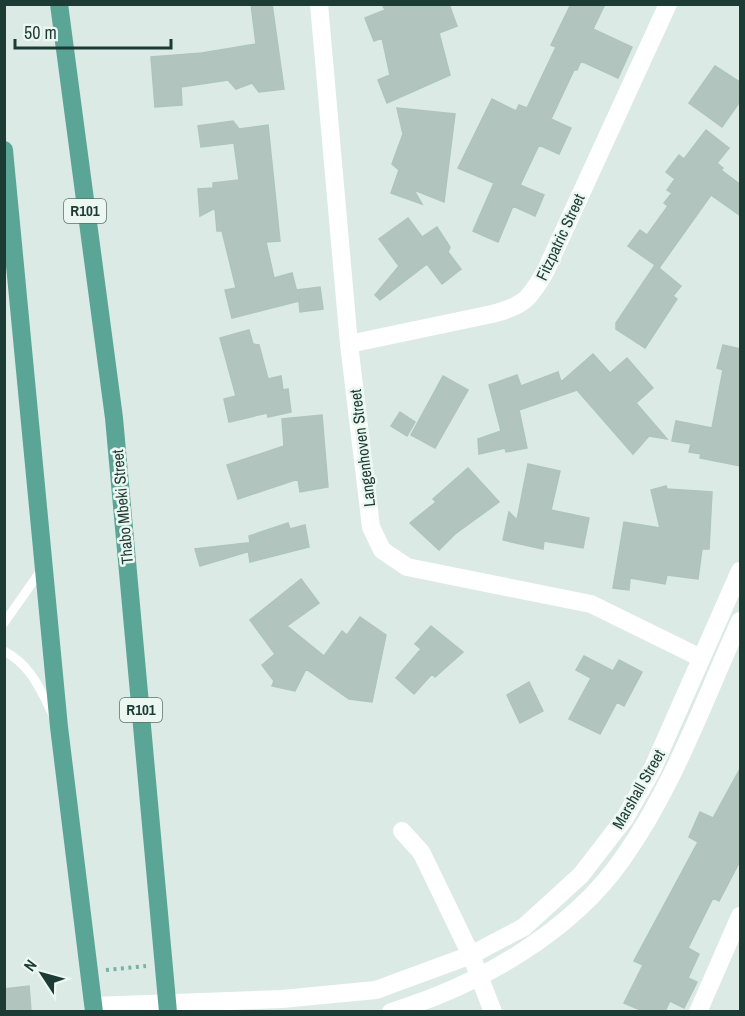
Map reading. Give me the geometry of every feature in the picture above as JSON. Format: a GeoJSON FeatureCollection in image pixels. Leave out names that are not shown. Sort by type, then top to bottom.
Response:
{"type":"FeatureCollection","features":[{"type":"Feature","properties":{"kind":"main road","name":"Thabo Mbeki Street"},"geometry":{"type":"LineString","coordinates":[[58,4],[114,418],[168,1007]]}},
{"type":"Feature","properties":{"kind":"main road"},"geometry":{"type":"LineString","coordinates":[[4,150],[59,728],[93,1009]]}},
{"type":"Feature","properties":{"kind":"street","name":"Langenhoven Street"},"geometry":{"type":"LineString","coordinates":[[319,4],[349,344],[371,527],[382,550],[407,567],[434,574],[591,604],[701,658]]}},
{"type":"Feature","properties":{"kind":"street","name":"Fitzpatric Street"},"geometry":{"type":"LineString","coordinates":[[349,344],[492,314],[526,302],[545,272],[668,4]]}},
{"type":"Feature","properties":{"kind":"street","name":"Marshall Street"},"geometry":{"type":"LineString","coordinates":[[93,1009],[168,1007],[303,998],[376,990],[471,955],[524,927],[581,875],[625,818],[652,770],[741,572]]}},
{"type":"Feature","properties":{"kind":"street","name":"Marshall Street"},"geometry":{"type":"LineString","coordinates":[[391,1011],[425,1002],[479,979],[548,934],[596,890],[623,859],[674,767],[741,621]]}},
{"type":"Feature","properties":{"kind":"street"},"geometry":{"type":"LineString","coordinates":[[402,831],[421,852],[471,955],[493,1011]]}},
{"type":"Feature","properties":{"kind":"street"},"geometry":{"type":"LineString","coordinates":[[698,1011],[736,938],[741,916]]}},
{"type":"Feature","properties":{"kind":"lane"},"geometry":{"type":"LineString","coordinates":[[4,623],[44,566]]}},
{"type":"Feature","properties":{"kind":"lane"},"geometry":{"type":"LineString","coordinates":[[4,651],[25,665],[33,674],[59,728]]}},
{"type":"Feature","properties":{"kind":"path"},"geometry":{"type":"LineString","coordinates":[[88,972],[165,964]]}},
{"type":"Feature","properties":{"kind":"building"},"geometry":{"type":"Polygon","coordinates":[[[251,4],[272,4],[284,89],[259,92],[252,83],[236,89],[228,80],[181,87],[182,105],[155,107],[151,57],[202,53],[256,44],[251,4]]]}},
{"type":"Feature","properties":{"kind":"building"},"geometry":{"type":"Polygon","coordinates":[[[382,4],[449,4],[457,26],[439,33],[450,75],[387,103],[378,80],[390,75],[382,38],[374,41],[365,18],[385,10],[382,4]]]}},
{"type":"Feature","properties":{"kind":"building"},"geometry":{"type":"Polygon","coordinates":[[[571,4],[605,4],[593,29],[632,47],[618,78],[581,61],[577,70],[574,70],[551,119],[571,128],[559,154],[539,145],[520,185],[544,195],[535,216],[513,206],[498,242],[473,231],[494,183],[458,168],[492,99],[516,111],[519,105],[527,108],[556,47],[551,45],[571,4]]]}},
{"type":"Feature","properties":{"kind":"building"},"geometry":{"type":"Polygon","coordinates":[[[715,66],[741,83],[741,100],[722,127],[689,103],[715,66]]]}},
{"type":"Feature","properties":{"kind":"building"},"geometry":{"type":"Polygon","coordinates":[[[397,108],[455,114],[444,202],[414,190],[422,204],[391,193],[399,170],[392,164],[403,134],[397,108]]]}},
{"type":"Feature","properties":{"kind":"building"},"geometry":{"type":"Polygon","coordinates":[[[233,121],[239,129],[268,125],[280,241],[266,242],[274,278],[292,273],[299,300],[297,290],[320,287],[323,309],[300,312],[299,301],[232,318],[225,290],[236,288],[222,231],[217,231],[215,208],[200,216],[198,189],[213,188],[213,183],[239,180],[234,143],[201,147],[198,126],[233,121]]]}},
{"type":"Feature","properties":{"kind":"building"},"geometry":{"type":"Polygon","coordinates":[[[706,130],[729,148],[717,163],[723,168],[721,170],[741,185],[741,216],[711,195],[659,268],[681,286],[673,296],[677,299],[645,348],[616,329],[616,323],[655,265],[628,246],[640,230],[647,235],[668,206],[664,203],[672,193],[667,190],[675,179],[666,172],[679,155],[684,159],[706,130]]]}},
{"type":"Feature","properties":{"kind":"building"},"geometry":{"type":"Polygon","coordinates":[[[408,218],[422,237],[437,227],[450,247],[448,252],[461,269],[442,284],[427,264],[380,300],[375,295],[399,266],[379,239],[408,218]]]}},
{"type":"Feature","properties":{"kind":"building"},"geometry":{"type":"Polygon","coordinates":[[[249,330],[253,344],[259,345],[268,379],[281,376],[283,390],[288,389],[291,412],[268,417],[267,413],[229,422],[224,399],[236,396],[220,338],[249,330]]]}},
{"type":"Feature","properties":{"kind":"building"},"geometry":{"type":"Polygon","coordinates":[[[723,345],[741,349],[741,466],[700,458],[701,454],[689,452],[691,444],[672,441],[676,421],[712,428],[723,370],[717,368],[723,345]]]}},
{"type":"Feature","properties":{"kind":"building"},"geometry":{"type":"Polygon","coordinates":[[[593,354],[610,373],[627,358],[653,388],[636,403],[667,439],[649,436],[633,454],[577,390],[519,410],[527,448],[506,452],[505,448],[479,454],[478,439],[501,431],[489,385],[517,375],[521,386],[558,372],[561,382],[593,354]]]}},
{"type":"Feature","properties":{"kind":"building"},"geometry":{"type":"Polygon","coordinates":[[[443,376],[468,390],[435,448],[411,435],[443,376]]]}},
{"type":"Feature","properties":{"kind":"building"},"geometry":{"type":"Polygon","coordinates":[[[400,412],[415,422],[407,436],[391,426],[400,412]]]}},
{"type":"Feature","properties":{"kind":"building"},"geometry":{"type":"Polygon","coordinates":[[[322,415],[328,487],[300,492],[298,479],[238,499],[227,465],[284,446],[282,419],[322,415]]]}},
{"type":"Feature","properties":{"kind":"building"},"geometry":{"type":"Polygon","coordinates":[[[528,464],[560,471],[551,510],[589,518],[583,548],[544,541],[543,549],[503,540],[509,512],[517,520],[528,464]]]}},
{"type":"Feature","properties":{"kind":"building"},"geometry":{"type":"Polygon","coordinates":[[[468,468],[499,502],[455,534],[439,550],[410,523],[436,502],[433,499],[468,468]]]}},
{"type":"Feature","properties":{"kind":"building"},"geometry":{"type":"Polygon","coordinates":[[[666,486],[667,489],[712,492],[709,549],[702,549],[698,579],[667,575],[665,584],[630,578],[629,590],[613,588],[624,522],[660,528],[651,490],[666,486]]]}},
{"type":"Feature","properties":{"kind":"building"},"geometry":{"type":"Polygon","coordinates":[[[288,523],[290,529],[305,525],[309,547],[250,562],[247,543],[250,543],[249,536],[288,523]]]}},
{"type":"Feature","properties":{"kind":"building"},"geometry":{"type":"Polygon","coordinates":[[[246,543],[247,552],[200,566],[195,549],[246,543]]]}},
{"type":"Feature","properties":{"kind":"building"},"geometry":{"type":"Polygon","coordinates":[[[301,579],[319,603],[287,626],[324,656],[342,631],[347,635],[360,617],[386,635],[372,702],[349,699],[306,669],[295,691],[272,686],[274,681],[262,665],[275,654],[250,620],[301,579]]]}},
{"type":"Feature","properties":{"kind":"building"},"geometry":{"type":"Polygon","coordinates":[[[431,626],[463,652],[435,677],[432,674],[414,694],[396,678],[421,649],[415,644],[431,626]]]}},
{"type":"Feature","properties":{"kind":"building"},"geometry":{"type":"Polygon","coordinates":[[[584,656],[613,671],[619,660],[642,672],[624,706],[617,702],[600,734],[569,719],[591,678],[576,670],[584,656]]]}},
{"type":"Feature","properties":{"kind":"building"},"geometry":{"type":"Polygon","coordinates":[[[529,682],[543,711],[520,723],[507,695],[529,682]]]}},
{"type":"Feature","properties":{"kind":"building"},"geometry":{"type":"Polygon","coordinates":[[[741,767],[741,859],[719,901],[713,898],[688,948],[699,954],[688,978],[697,982],[684,1008],[670,1001],[665,1011],[643,1011],[624,1003],[643,965],[634,961],[698,842],[689,837],[700,812],[713,818],[741,767]]]}},
{"type":"Feature","properties":{"kind":"building"},"geometry":{"type":"Polygon","coordinates":[[[29,986],[31,1011],[4,1011],[4,989],[29,986]]]}}]}
